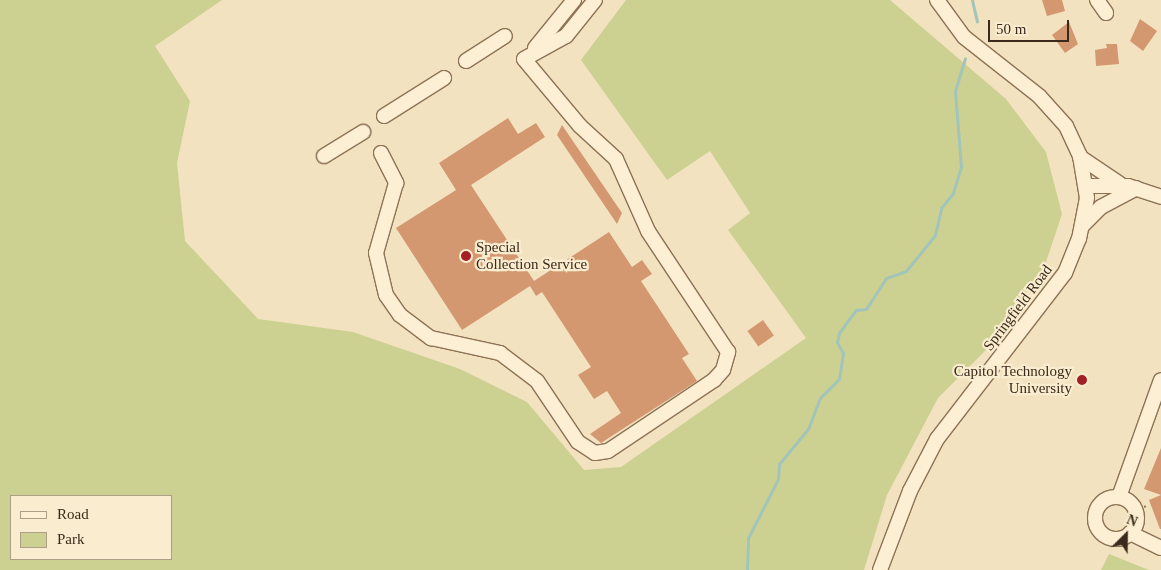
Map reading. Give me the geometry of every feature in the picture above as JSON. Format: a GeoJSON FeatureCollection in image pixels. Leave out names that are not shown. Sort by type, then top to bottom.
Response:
{"type":"FeatureCollection","features":[{"type":"Feature","properties":{"kind":"street"},"geometry":{"type":"LineString","coordinates":[[524,59],[574,0]]}},
{"type":"Feature","properties":{"kind":"street"},"geometry":{"type":"LineString","coordinates":[[524,59],[566,36],[596,0]]}},
{"type":"Feature","properties":{"kind":"street","name":"Springfield Road"},"geometry":{"type":"LineString","coordinates":[[880,570],[910,491],[937,439],[1059,283],[1082,226],[1086,186],[1080,156],[1068,130],[1050,106],[964,37],[937,0]]}},
{"type":"Feature","properties":{"kind":"street"},"geometry":{"type":"LineString","coordinates":[[1098,0],[1106,13]]}},
{"type":"Feature","properties":{"kind":"street"},"geometry":{"type":"LineString","coordinates":[[466,61],[505,36]]}},
{"type":"Feature","properties":{"kind":"street"},"geometry":{"type":"LineString","coordinates":[[382,153],[396,183],[376,253],[386,295],[400,315],[432,338],[500,353],[538,381],[578,442],[595,453],[608,452],[714,380],[723,370],[728,352],[648,231],[616,159],[580,126],[524,59]]}},
{"type":"Feature","properties":{"kind":"street"},"geometry":{"type":"LineString","coordinates":[[384,116],[444,78]]}},
{"type":"Feature","properties":{"kind":"street"},"geometry":{"type":"LineString","coordinates":[[324,156],[362,132]]}},
{"type":"Feature","properties":{"kind":"street"},"geometry":{"type":"LineString","coordinates":[[1080,156],[1129,187],[1161,197]]}},
{"type":"Feature","properties":{"kind":"street"},"geometry":{"type":"LineString","coordinates":[[1086,186],[1129,187]]}},
{"type":"Feature","properties":{"kind":"street"},"geometry":{"type":"LineString","coordinates":[[1082,226],[1105,204],[1129,187]]}},
{"type":"Feature","properties":{"kind":"street"},"geometry":{"type":"LineString","coordinates":[[1161,380],[1119,497],[1100,505],[1096,524],[1111,538],[1130,533],[1161,548]]}},
{"type":"Feature","properties":{"kind":"street"},"geometry":{"type":"LineString","coordinates":[[1119,497],[1130,503],[1136,514],[1130,533]]}},
{"type":"Feature","properties":{"kind":"green space"},"geometry":{"type":"Polygon","coordinates":[[[0,0],[222,0],[155,46],[190,101],[177,163],[185,241],[258,319],[353,332],[460,369],[527,402],[584,470],[621,467],[806,338],[728,230],[750,213],[710,151],[667,180],[581,60],[626,0],[890,0],[1006,99],[1046,152],[1062,214],[1044,268],[986,350],[938,398],[887,495],[864,570],[0,570],[0,0]]]}},
{"type":"Feature","properties":{"kind":"green space"},"geometry":{"type":"Polygon","coordinates":[[[1109,554],[1149,570],[1101,570],[1109,554]]]}},
{"type":"Feature","properties":{"kind":"building"},"geometry":{"type":"Polygon","coordinates":[[[1042,0],[1062,0],[1065,11],[1047,16],[1042,0]]]}},
{"type":"Feature","properties":{"kind":"building"},"geometry":{"type":"Polygon","coordinates":[[[1140,19],[1157,31],[1143,51],[1130,41],[1140,19]]]}},
{"type":"Feature","properties":{"kind":"building"},"geometry":{"type":"Polygon","coordinates":[[[1069,22],[1078,44],[1065,53],[1052,35],[1069,22]]]}},
{"type":"Feature","properties":{"kind":"building"},"geometry":{"type":"Polygon","coordinates":[[[1106,44],[1117,44],[1119,64],[1096,66],[1095,50],[1107,48],[1106,44]]]}},
{"type":"Feature","properties":{"kind":"building","name":"Special Collection Service"},"geometry":{"type":"Polygon","coordinates":[[[508,118],[518,134],[536,123],[545,137],[471,185],[534,281],[609,232],[632,267],[642,260],[652,274],[641,281],[689,354],[682,358],[697,381],[601,443],[590,434],[621,413],[607,391],[594,399],[578,375],[591,367],[542,292],[536,296],[530,286],[462,330],[396,228],[456,190],[439,163],[508,118]]]}},
{"type":"Feature","properties":{"kind":"building"},"geometry":{"type":"Polygon","coordinates":[[[562,125],[622,213],[617,224],[557,135],[562,125]]]}},
{"type":"Feature","properties":{"kind":"building"},"geometry":{"type":"Polygon","coordinates":[[[763,320],[774,336],[758,346],[747,331],[763,320]]]}},
{"type":"Feature","properties":{"kind":"building"},"geometry":{"type":"Polygon","coordinates":[[[1161,448],[1161,495],[1144,489],[1161,448]]]}},
{"type":"Feature","properties":{"kind":"building"},"geometry":{"type":"Polygon","coordinates":[[[1161,495],[1161,529],[1160,529],[1149,500],[1161,495]]]}},
{"type":"Feature","properties":{"kind":"waterway"},"geometry":{"type":"LineString","coordinates":[[972,0],[977,21]]}},
{"type":"Feature","properties":{"kind":"waterway"},"geometry":{"type":"LineString","coordinates":[[747,570],[748,538],[778,479],[779,464],[808,429],[820,398],[839,379],[843,353],[837,342],[839,333],[856,310],[866,309],[886,278],[906,271],[935,235],[941,208],[953,193],[961,167],[955,91],[965,59]]}},
{"type":"Feature","properties":{"kind":"place","name":"Special Collection Service"},"geometry":{"type":"Point","coordinates":[466,256]}},
{"type":"Feature","properties":{"kind":"place","name":"Capitol Technology University"},"geometry":{"type":"Point","coordinates":[1082,380]}}]}
